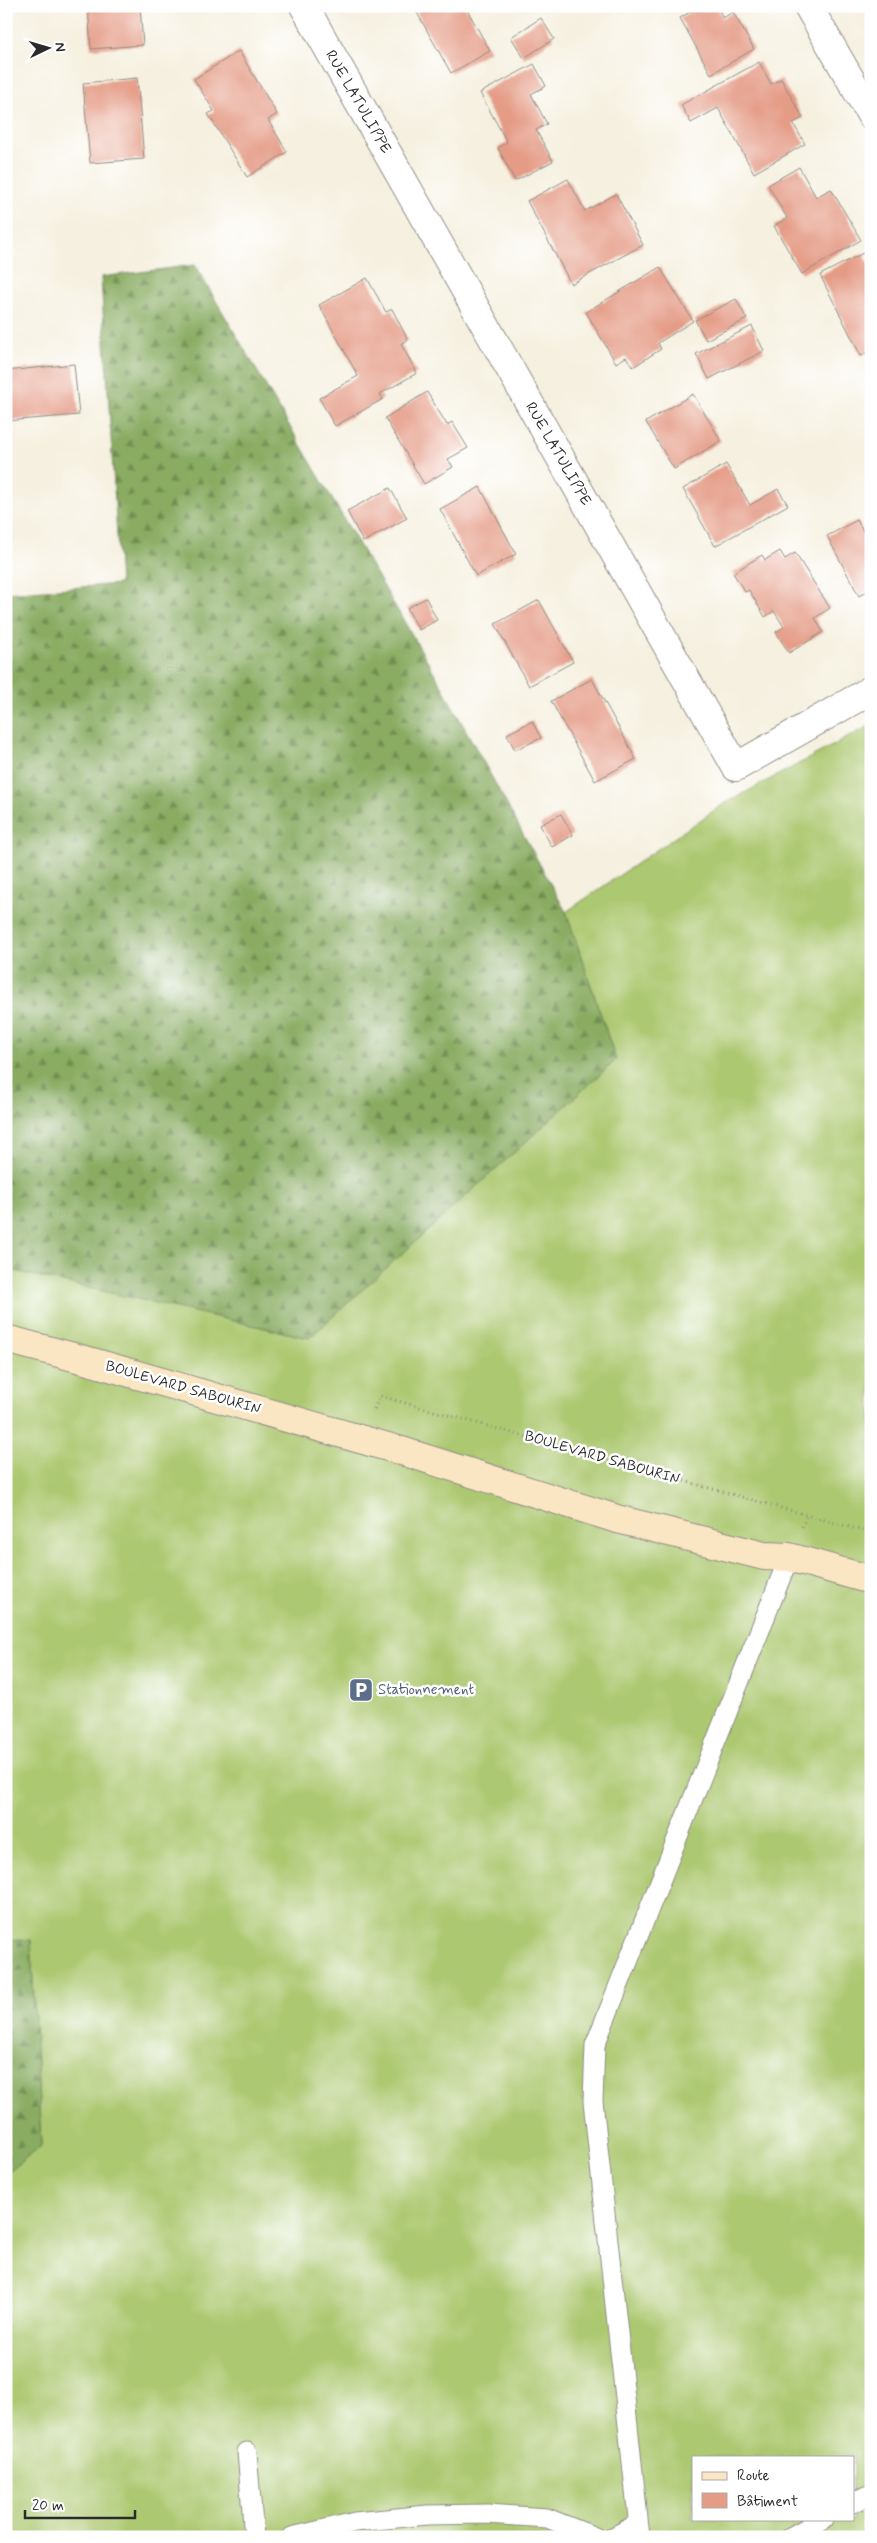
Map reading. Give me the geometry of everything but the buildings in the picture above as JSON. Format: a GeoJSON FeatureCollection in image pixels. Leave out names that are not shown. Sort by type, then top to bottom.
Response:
{"type":"FeatureCollection","features":[{"type":"Feature","properties":{"kind":"street","name":"RUE LATULIPPE"},"geometry":{"type":"LineString","coordinates":[[304,6],[736,767],[871,690]]}},
{"type":"Feature","properties":{"kind":"street"},"geometry":{"type":"LineString","coordinates":[[808,6],[871,115]]}},
{"type":"Feature","properties":{"kind":"street","name":"BOULEVARD SABOURIN"},"geometry":{"type":"LineString","coordinates":[[6,1339],[360,1439],[617,1519],[764,1556],[789,1558],[871,1580]]}},
{"type":"Feature","properties":{"kind":"lane"},"geometry":{"type":"LineString","coordinates":[[638,2531],[593,2101],[595,2045],[789,1558]]}},
{"type":"Feature","properties":{"kind":"lane"},"geometry":{"type":"LineString","coordinates":[[247,2452],[254,2537]]}},
{"type":"Feature","properties":{"kind":"lane"},"geometry":{"type":"LineString","coordinates":[[854,2503],[871,2494]]}},
{"type":"Feature","properties":{"kind":"lane"},"geometry":{"type":"LineString","coordinates":[[292,2537],[355,2522],[427,2515],[487,2514],[547,2518],[595,2537]]}},
{"type":"Feature","properties":{"kind":"lane"},"geometry":{"type":"LineString","coordinates":[[790,2537],[821,2520]]}},
{"type":"Feature","properties":{"kind":"lane"},"geometry":{"type":"LineString","coordinates":[[613,2537],[638,2531],[656,2537]]}},
{"type":"Feature","properties":{"kind":"path","name":"BOULEVARD SABOURIN"},"geometry":{"type":"LineString","coordinates":[[360,1439],[380,1396],[871,1533]]}},
{"type":"Feature","properties":{"kind":"green space"},"geometry":{"type":"Polygon","coordinates":[[[195,265],[435,674],[566,912],[616,1060],[309,1338],[6,1269],[6,593],[120,584],[101,277],[195,265]]]}},
{"type":"Feature","properties":{"kind":"green space"},"geometry":{"type":"Polygon","coordinates":[[[871,725],[871,2537],[6,2537],[6,2173],[41,2145],[31,1941],[6,1940],[6,1269],[309,1338],[616,1060],[566,912],[722,805],[871,725]]]}},
{"type":"Feature","properties":{"kind":"green space"},"geometry":{"type":"Polygon","coordinates":[[[6,1940],[31,1940],[41,2146],[6,2173],[6,1940]]]}},
{"type":"Feature","properties":{"kind":"place","name":"Stationnement"},"geometry":{"type":"Point","coordinates":[361,1690]}}]}
